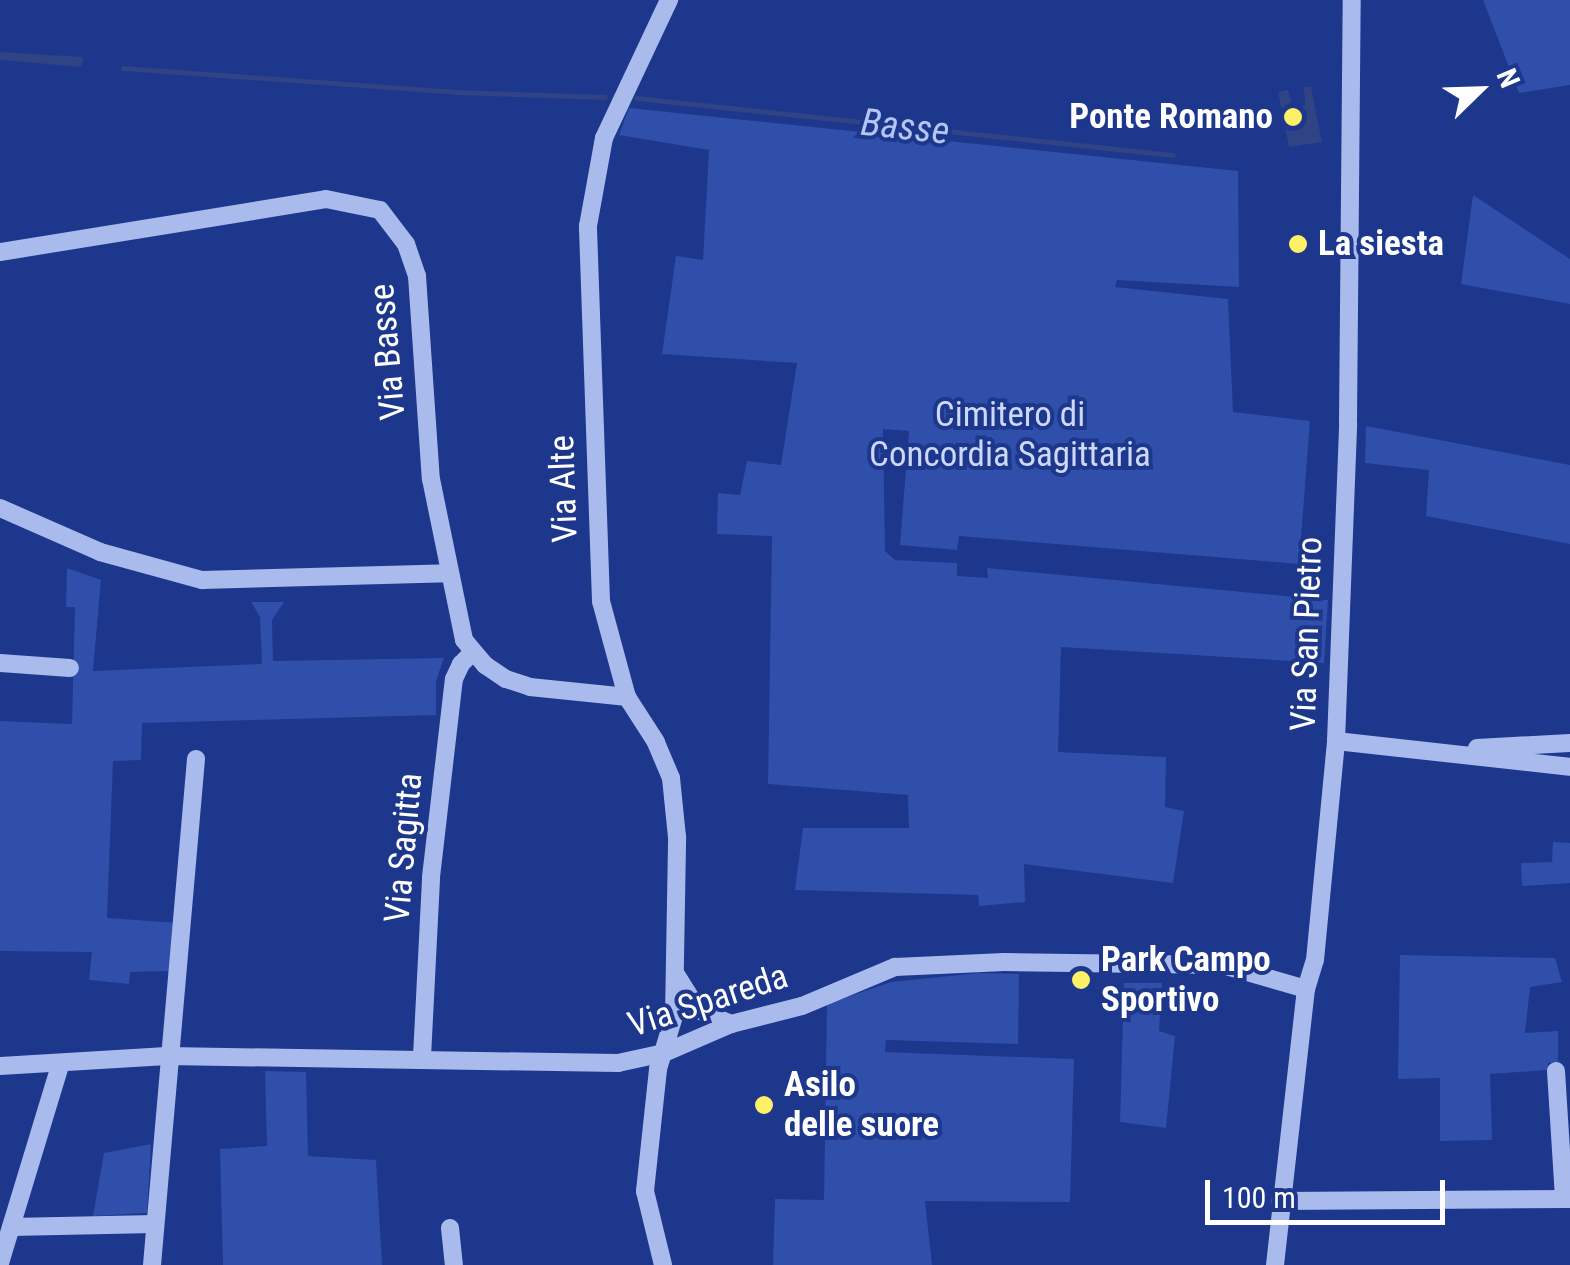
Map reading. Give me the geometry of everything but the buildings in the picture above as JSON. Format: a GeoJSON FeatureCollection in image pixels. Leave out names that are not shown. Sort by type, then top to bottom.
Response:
{"type":"FeatureCollection","features":[{"type":"Feature","properties":{"kind":"street","name":"Via Alte"},"geometry":{"type":"LineString","coordinates":[[663,1265],[645,1192],[658,1069],[671,1039],[677,976],[677,837],[671,778],[656,742],[627,697],[601,600],[588,226],[604,138],[669,0]]}},
{"type":"Feature","properties":{"kind":"street","name":"Via San Pietro"},"geometry":{"type":"LineString","coordinates":[[1275,1265],[1280,1200],[1304,1036],[1306,990],[1315,960],[1336,741],[1348,422],[1352,0]]}},
{"type":"Feature","properties":{"kind":"street","name":"Via Basse"},"geometry":{"type":"LineString","coordinates":[[0,252],[326,198],[380,210],[406,244],[417,276],[432,479],[459,626],[474,652]]}},
{"type":"Feature","properties":{"kind":"street"},"geometry":{"type":"LineString","coordinates":[[0,508],[100,552],[202,580],[448,573]]}},
{"type":"Feature","properties":{"kind":"street"},"geometry":{"type":"LineString","coordinates":[[474,652],[506,679],[530,687],[627,697]]}},
{"type":"Feature","properties":{"kind":"street","name":"Via Sagitta"},"geometry":{"type":"LineString","coordinates":[[422,1057],[430,877],[454,680],[460,664],[474,652]]}},
{"type":"Feature","properties":{"kind":"street"},"geometry":{"type":"LineString","coordinates":[[0,663],[70,668]]}},
{"type":"Feature","properties":{"kind":"street"},"geometry":{"type":"LineString","coordinates":[[1336,741],[1570,767]]}},
{"type":"Feature","properties":{"kind":"street"},"geometry":{"type":"LineString","coordinates":[[1442,750],[1570,743]]}},
{"type":"Feature","properties":{"kind":"street"},"geometry":{"type":"LineString","coordinates":[[152,1265],[167,1056],[196,759]]}},
{"type":"Feature","properties":{"kind":"street","name":"Via Spareda"},"geometry":{"type":"LineString","coordinates":[[0,1066],[60,1066],[167,1056],[422,1057],[618,1064],[664,1053],[732,1024],[802,1006],[895,967],[1004,962],[1224,965],[1306,990]]}},
{"type":"Feature","properties":{"kind":"street"},"geometry":{"type":"LineString","coordinates":[[677,976],[698,1010],[732,1024]]}},
{"type":"Feature","properties":{"kind":"street"},"geometry":{"type":"LineString","coordinates":[[0,1263],[60,1066]]}},
{"type":"Feature","properties":{"kind":"street"},"geometry":{"type":"LineString","coordinates":[[1280,1200],[1567,1199],[1556,1072]]}},
{"type":"Feature","properties":{"kind":"street"},"geometry":{"type":"LineString","coordinates":[[11,1227],[155,1224]]}},
{"type":"Feature","properties":{"kind":"street"},"geometry":{"type":"LineString","coordinates":[[450,1228],[454,1265]]}},
{"type":"Feature","properties":{"kind":"green space"},"geometry":{"type":"Polygon","coordinates":[[[1483,0],[1570,0],[1570,85],[1519,93],[1483,0]]]}},
{"type":"Feature","properties":{"kind":"green space","name":"Cimitero di Concordia Sagittaria"},"geometry":{"type":"Polygon","coordinates":[[[629,108],[1238,171],[1239,287],[1117,280],[1115,287],[1228,299],[1233,412],[1310,421],[1299,564],[959,536],[957,550],[900,545],[909,431],[883,429],[885,551],[895,560],[957,563],[957,576],[988,578],[987,568],[1328,600],[1324,663],[1061,647],[1058,752],[1166,757],[1165,807],[1184,811],[1173,883],[1024,864],[1025,902],[979,906],[978,895],[795,890],[803,828],[909,828],[908,795],[768,784],[772,536],[717,534],[718,493],[740,495],[747,461],[781,465],[797,363],[662,354],[676,256],[703,260],[709,150],[619,135],[629,108]]]}},
{"type":"Feature","properties":{"kind":"green space"},"geometry":{"type":"Polygon","coordinates":[[[1473,195],[1570,259],[1570,304],[1461,284],[1473,195]]]}},
{"type":"Feature","properties":{"kind":"green space"},"geometry":{"type":"Polygon","coordinates":[[[1366,426],[1570,465],[1570,544],[1426,516],[1429,470],[1365,463],[1366,426]]]}},
{"type":"Feature","properties":{"kind":"green space"},"geometry":{"type":"Polygon","coordinates":[[[67,568],[101,580],[93,671],[262,664],[260,617],[251,602],[284,602],[272,620],[273,661],[444,658],[436,681],[436,715],[142,723],[141,760],[113,761],[107,918],[180,923],[170,971],[130,972],[129,984],[89,980],[92,952],[0,951],[0,721],[72,724],[75,607],[66,607],[67,568]]]}},
{"type":"Feature","properties":{"kind":"green space"},"geometry":{"type":"Polygon","coordinates":[[[1553,842],[1570,843],[1570,883],[1522,886],[1521,863],[1552,862],[1553,842]]]}},
{"type":"Feature","properties":{"kind":"green space"},"geometry":{"type":"Polygon","coordinates":[[[1400,955],[1555,958],[1562,982],[1530,987],[1525,1033],[1558,1031],[1558,1062],[1548,1063],[1548,1070],[1490,1074],[1492,1140],[1440,1141],[1440,1078],[1398,1079],[1400,955]]]}},
{"type":"Feature","properties":{"kind":"green space"},"geometry":{"type":"Polygon","coordinates":[[[979,973],[1019,974],[1018,1044],[886,1040],[885,1052],[1074,1059],[1070,1202],[925,1201],[932,1265],[773,1265],[775,1199],[824,1200],[827,1004],[891,982],[979,973]]]}},
{"type":"Feature","properties":{"kind":"green space"},"geometry":{"type":"Polygon","coordinates":[[[1124,983],[1162,983],[1159,1031],[1175,1036],[1166,1128],[1120,1122],[1124,983]]]}},
{"type":"Feature","properties":{"kind":"green space"},"geometry":{"type":"Polygon","coordinates":[[[265,1071],[306,1072],[308,1156],[376,1160],[382,1265],[223,1265],[220,1149],[267,1146],[265,1071]]]}},
{"type":"Feature","properties":{"kind":"green space"},"geometry":{"type":"Polygon","coordinates":[[[151,1144],[147,1213],[93,1216],[104,1153],[151,1144]]]}},
{"type":"Feature","properties":{"kind":"shaded area"},"geometry":{"type":"Polygon","coordinates":[[[0,52],[83,57],[82,67],[0,60],[0,52]]]}},
{"type":"Feature","properties":{"kind":"shaded area"},"geometry":{"type":"Polygon","coordinates":[[[1304,87],[1311,87],[1322,142],[1289,147],[1278,92],[1288,90],[1293,108],[1305,105],[1304,87]]]}},
{"type":"Feature","properties":{"kind":"waterway","name":"Basse"},"geometry":{"type":"LineString","coordinates":[[123,68],[456,92],[605,97]]}},
{"type":"Feature","properties":{"kind":"waterway","name":"Basse"},"geometry":{"type":"LineString","coordinates":[[636,98],[1173,155]]}},
{"type":"Feature","properties":{"kind":"place","name":"Ponte Romano"},"geometry":{"type":"Point","coordinates":[1293,117]}},
{"type":"Feature","properties":{"kind":"place","name":"La siesta"},"geometry":{"type":"Point","coordinates":[1298,244]}},
{"type":"Feature","properties":{"kind":"place","name":"Park Campo Sportivo"},"geometry":{"type":"Point","coordinates":[1081,980]}},
{"type":"Feature","properties":{"kind":"place","name":"Asilo delle suore"},"geometry":{"type":"Point","coordinates":[764,1105]}}]}
